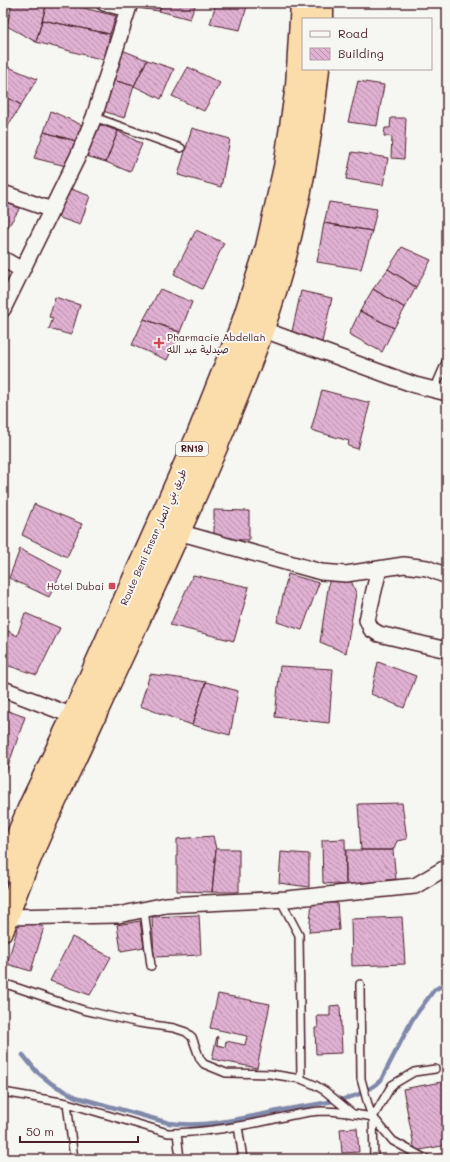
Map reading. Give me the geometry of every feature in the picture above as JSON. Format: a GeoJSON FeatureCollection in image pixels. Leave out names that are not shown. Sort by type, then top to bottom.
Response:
{"type":"FeatureCollection","features":[{"type":"Feature","properties":{"kind":"highway","name":"Route Beni Ensar طريق بني انصار"},"geometry":{"type":"LineString","coordinates":[[309,18],[311,6]]}},
{"type":"Feature","properties":{"kind":"highway","name":"Route Beni Ensar طريق بني انصار"},"geometry":{"type":"LineString","coordinates":[[3,872],[30,806],[82,720],[178,532],[215,450],[253,326],[267,247],[285,167],[302,57]]}},
{"type":"Feature","properties":{"kind":"highway","name":"Route Beni Ensar طريق بني انصار"},"geometry":{"type":"LineString","coordinates":[[4,921],[60,787],[82,720],[158,526],[198,435],[253,326],[284,258],[295,211],[310,130],[318,70]]}},
{"type":"Feature","properties":{"kind":"street"},"geometry":{"type":"LineString","coordinates":[[3,309],[78,156],[94,117],[129,6],[104,3]]}},
{"type":"Feature","properties":{"kind":"street"},"geometry":{"type":"LineString","coordinates":[[3,193],[52,210]]}},
{"type":"Feature","properties":{"kind":"street"},"geometry":{"type":"LineString","coordinates":[[3,259],[22,270]]}},
{"type":"Feature","properties":{"kind":"street"},"geometry":{"type":"LineString","coordinates":[[253,326],[415,385],[440,391]]}},
{"type":"Feature","properties":{"kind":"street"},"geometry":{"type":"LineString","coordinates":[[158,526],[321,572],[346,574],[404,564],[418,566],[447,576]]}},
{"type":"Feature","properties":{"kind":"street"},"geometry":{"type":"LineString","coordinates":[[379,569],[367,620],[371,629],[379,634],[447,650]]}},
{"type":"Feature","properties":{"kind":"street"},"geometry":{"type":"LineString","coordinates":[[3,689],[82,720]]}},
{"type":"Feature","properties":{"kind":"street"},"geometry":{"type":"LineString","coordinates":[[4,921],[118,915],[166,905],[280,899],[415,886],[447,867]]}},
{"type":"Feature","properties":{"kind":"lane"},"geometry":{"type":"LineString","coordinates":[[94,117],[181,148]]}},
{"type":"Feature","properties":{"kind":"lane"},"geometry":{"type":"LineString","coordinates":[[440,391],[447,360]]}},
{"type":"Feature","properties":{"kind":"lane"},"geometry":{"type":"LineString","coordinates":[[280,899],[294,924],[299,940],[301,1079]]}},
{"type":"Feature","properties":{"kind":"lane"},"geometry":{"type":"LineString","coordinates":[[144,910],[151,966]]}},
{"type":"Feature","properties":{"kind":"lane"},"geometry":{"type":"LineString","coordinates":[[3,983],[83,1010],[139,1023],[174,1028],[186,1032],[192,1037],[200,1059],[204,1064],[226,1073],[270,1074],[301,1079],[325,1091],[353,1114]]}},
{"type":"Feature","properties":{"kind":"lane"},"geometry":{"type":"LineString","coordinates":[[360,984],[361,1078],[373,1117],[374,1159]]}},
{"type":"Feature","properties":{"kind":"lane"},"geometry":{"type":"LineString","coordinates":[[373,1117],[392,1085],[414,1072],[435,1069]]}},
{"type":"Feature","properties":{"kind":"lane"},"geometry":{"type":"LineString","coordinates":[[3,1092],[67,1103],[168,1133],[238,1126],[321,1111],[373,1117],[394,1141],[426,1159]]}},
{"type":"Feature","properties":{"kind":"lane"},"geometry":{"type":"LineString","coordinates":[[67,1103],[74,1159]]}},
{"type":"Feature","properties":{"kind":"lane"},"geometry":{"type":"LineString","coordinates":[[238,1126],[243,1159]]}},
{"type":"Feature","properties":{"kind":"lane"},"geometry":{"type":"LineString","coordinates":[[177,1133],[180,1159]]}},
{"type":"Feature","properties":{"kind":"lane"},"geometry":{"type":"LineString","coordinates":[[437,1159],[447,1158]]}},
{"type":"Feature","properties":{"kind":"building"},"geometry":{"type":"Polygon","coordinates":[[[12,3],[47,3],[36,42],[7,26],[12,3]]]}},
{"type":"Feature","properties":{"kind":"building"},"geometry":{"type":"Polygon","coordinates":[[[47,3],[64,3],[116,16],[110,34],[42,20],[47,3]]]}},
{"type":"Feature","properties":{"kind":"building"},"geometry":{"type":"Polygon","coordinates":[[[138,3],[163,3],[159,11],[137,8],[138,3]]]}},
{"type":"Feature","properties":{"kind":"building"},"geometry":{"type":"Polygon","coordinates":[[[163,3],[196,3],[190,19],[159,11],[163,3]]]}},
{"type":"Feature","properties":{"kind":"building"},"geometry":{"type":"Polygon","coordinates":[[[216,3],[248,3],[240,30],[210,24],[216,3]]]}},
{"type":"Feature","properties":{"kind":"building"},"geometry":{"type":"Polygon","coordinates":[[[42,20],[110,34],[104,60],[36,42],[42,20]]]}},
{"type":"Feature","properties":{"kind":"building"},"geometry":{"type":"Polygon","coordinates":[[[122,50],[147,60],[134,86],[110,79],[122,50]]]}},
{"type":"Feature","properties":{"kind":"building"},"geometry":{"type":"Polygon","coordinates":[[[147,60],[174,69],[161,99],[134,86],[147,60]]]}},
{"type":"Feature","properties":{"kind":"building"},"geometry":{"type":"Polygon","coordinates":[[[6,66],[37,79],[21,105],[3,95],[3,71],[6,66]]]}},
{"type":"Feature","properties":{"kind":"building"},"geometry":{"type":"Polygon","coordinates":[[[188,67],[220,83],[204,111],[172,96],[188,67]]]}},
{"type":"Feature","properties":{"kind":"building"},"geometry":{"type":"Polygon","coordinates":[[[110,79],[134,86],[124,118],[100,110],[110,79]]]}},
{"type":"Feature","properties":{"kind":"building"},"geometry":{"type":"Polygon","coordinates":[[[358,81],[384,85],[377,126],[348,122],[358,81]]]}},
{"type":"Feature","properties":{"kind":"building"},"geometry":{"type":"Polygon","coordinates":[[[3,95],[21,105],[9,124],[3,121],[3,95]]]}},
{"type":"Feature","properties":{"kind":"building"},"geometry":{"type":"Polygon","coordinates":[[[51,111],[84,126],[76,141],[44,132],[51,111]]]}},
{"type":"Feature","properties":{"kind":"building"},"geometry":{"type":"Polygon","coordinates":[[[391,118],[406,118],[404,159],[391,158],[392,137],[384,136],[385,128],[390,128],[391,118]]]}},
{"type":"Feature","properties":{"kind":"building"},"geometry":{"type":"Polygon","coordinates":[[[3,121],[9,124],[3,137],[3,121]]]}},
{"type":"Feature","properties":{"kind":"building"},"geometry":{"type":"Polygon","coordinates":[[[95,123],[118,131],[106,162],[83,155],[95,123]]]}},
{"type":"Feature","properties":{"kind":"building"},"geometry":{"type":"Polygon","coordinates":[[[192,128],[230,139],[221,187],[178,175],[192,128]]]}},
{"type":"Feature","properties":{"kind":"building"},"geometry":{"type":"Polygon","coordinates":[[[118,131],[142,144],[130,172],[106,162],[118,131]]]}},
{"type":"Feature","properties":{"kind":"building"},"geometry":{"type":"Polygon","coordinates":[[[44,132],[76,141],[66,166],[34,158],[44,132]]]}},
{"type":"Feature","properties":{"kind":"building"},"geometry":{"type":"Polygon","coordinates":[[[352,152],[388,158],[383,185],[346,179],[352,152]]]}},
{"type":"Feature","properties":{"kind":"building"},"geometry":{"type":"Polygon","coordinates":[[[68,188],[90,196],[80,225],[57,217],[68,188]]]}},
{"type":"Feature","properties":{"kind":"building"},"geometry":{"type":"Polygon","coordinates":[[[4,202],[20,208],[3,235],[3,205],[4,202]]]}},
{"type":"Feature","properties":{"kind":"building"},"geometry":{"type":"Polygon","coordinates":[[[329,202],[377,209],[372,231],[324,223],[329,202]]]}},
{"type":"Feature","properties":{"kind":"building"},"geometry":{"type":"Polygon","coordinates":[[[324,223],[372,231],[361,269],[317,262],[324,223]]]}},
{"type":"Feature","properties":{"kind":"building"},"geometry":{"type":"Polygon","coordinates":[[[196,230],[224,243],[202,289],[174,274],[196,230]]]}},
{"type":"Feature","properties":{"kind":"building"},"geometry":{"type":"Polygon","coordinates":[[[402,247],[431,260],[416,287],[388,269],[402,247]]]}},
{"type":"Feature","properties":{"kind":"building"},"geometry":{"type":"Polygon","coordinates":[[[388,269],[416,287],[405,308],[373,289],[388,269]]]}},
{"type":"Feature","properties":{"kind":"building"},"geometry":{"type":"Polygon","coordinates":[[[160,289],[192,302],[180,332],[144,319],[160,289]]]}},
{"type":"Feature","properties":{"kind":"building"},"geometry":{"type":"Polygon","coordinates":[[[373,289],[405,308],[394,328],[360,311],[373,289]]]}},
{"type":"Feature","properties":{"kind":"building"},"geometry":{"type":"Polygon","coordinates":[[[301,291],[332,298],[322,342],[291,336],[301,291]]]}},
{"type":"Feature","properties":{"kind":"building"},"geometry":{"type":"Polygon","coordinates":[[[55,297],[80,305],[71,335],[49,329],[53,318],[49,317],[55,297]]]}},
{"type":"Feature","properties":{"kind":"building"},"geometry":{"type":"Polygon","coordinates":[[[360,311],[394,328],[382,352],[349,334],[360,311]]]}},
{"type":"Feature","properties":{"kind":"building"},"geometry":{"type":"Polygon","coordinates":[[[144,319],[180,332],[167,360],[132,345],[144,319]]]}},
{"type":"Feature","properties":{"kind":"building"},"geometry":{"type":"Polygon","coordinates":[[[322,390],[370,403],[358,449],[348,446],[349,441],[311,430],[322,390]]]}},
{"type":"Feature","properties":{"kind":"building"},"geometry":{"type":"Polygon","coordinates":[[[34,504],[82,524],[67,557],[22,535],[34,504]]]}},
{"type":"Feature","properties":{"kind":"building"},"geometry":{"type":"Polygon","coordinates":[[[214,510],[249,511],[249,540],[214,539],[214,510]]]}},
{"type":"Feature","properties":{"kind":"building"},"geometry":{"type":"Polygon","coordinates":[[[20,549],[62,571],[49,597],[9,578],[20,549]]]}},
{"type":"Feature","properties":{"kind":"building"},"geometry":{"type":"Polygon","coordinates":[[[288,574],[319,583],[302,630],[277,622],[288,574]]]}},
{"type":"Feature","properties":{"kind":"building"},"geometry":{"type":"Polygon","coordinates":[[[193,575],[249,587],[234,641],[170,625],[193,575]]]}},
{"type":"Feature","properties":{"kind":"building"},"geometry":{"type":"Polygon","coordinates":[[[330,575],[350,578],[356,593],[346,653],[320,642],[330,575]]]}},
{"type":"Feature","properties":{"kind":"building"},"geometry":{"type":"Polygon","coordinates":[[[25,613],[60,628],[37,675],[3,664],[3,628],[17,636],[25,613]]]}},
{"type":"Feature","properties":{"kind":"building"},"geometry":{"type":"Polygon","coordinates":[[[378,662],[416,676],[404,708],[371,694],[378,662]]]}},
{"type":"Feature","properties":{"kind":"building"},"geometry":{"type":"Polygon","coordinates":[[[280,666],[333,669],[329,723],[275,717],[280,666]]]}},
{"type":"Feature","properties":{"kind":"building"},"geometry":{"type":"Polygon","coordinates":[[[150,674],[206,682],[192,725],[140,706],[150,674]]]}},
{"type":"Feature","properties":{"kind":"building"},"geometry":{"type":"Polygon","coordinates":[[[206,682],[238,691],[230,735],[192,725],[206,682]]]}},
{"type":"Feature","properties":{"kind":"building"},"geometry":{"type":"Polygon","coordinates":[[[3,709],[25,717],[3,781],[3,709]]]}},
{"type":"Feature","properties":{"kind":"building"},"geometry":{"type":"Polygon","coordinates":[[[402,803],[407,839],[397,841],[393,850],[361,850],[358,804],[402,803]]]}},
{"type":"Feature","properties":{"kind":"building"},"geometry":{"type":"Polygon","coordinates":[[[213,836],[216,849],[212,892],[177,891],[177,839],[213,836]]]}},
{"type":"Feature","properties":{"kind":"building"},"geometry":{"type":"Polygon","coordinates":[[[345,839],[346,885],[323,883],[322,840],[345,839]]]}},
{"type":"Feature","properties":{"kind":"building"},"geometry":{"type":"Polygon","coordinates":[[[216,849],[239,849],[239,892],[212,892],[216,849]]]}},
{"type":"Feature","properties":{"kind":"building"},"geometry":{"type":"Polygon","coordinates":[[[346,850],[393,850],[396,879],[346,885],[346,850]]]}},
{"type":"Feature","properties":{"kind":"building"},"geometry":{"type":"Polygon","coordinates":[[[281,852],[309,854],[309,887],[279,883],[281,852]]]}},
{"type":"Feature","properties":{"kind":"building"},"geometry":{"type":"Polygon","coordinates":[[[312,902],[337,903],[339,930],[309,932],[312,902]]]}},
{"type":"Feature","properties":{"kind":"building"},"geometry":{"type":"Polygon","coordinates":[[[199,915],[201,955],[154,957],[152,917],[199,915]]]}},
{"type":"Feature","properties":{"kind":"building"},"geometry":{"type":"Polygon","coordinates":[[[402,917],[405,964],[352,966],[351,919],[402,917]]]}},
{"type":"Feature","properties":{"kind":"building"},"geometry":{"type":"Polygon","coordinates":[[[20,920],[44,927],[31,971],[7,964],[20,920]]]}},
{"type":"Feature","properties":{"kind":"building"},"geometry":{"type":"Polygon","coordinates":[[[140,921],[144,947],[121,951],[117,925],[140,921]]]}},
{"type":"Feature","properties":{"kind":"building"},"geometry":{"type":"Polygon","coordinates":[[[72,937],[111,957],[90,995],[50,981],[72,937]]]}},
{"type":"Feature","properties":{"kind":"building"},"geometry":{"type":"Polygon","coordinates":[[[218,994],[270,1004],[257,1068],[212,1059],[217,1036],[217,1045],[225,1047],[226,1041],[245,1045],[247,1036],[210,1028],[218,994]]]}},
{"type":"Feature","properties":{"kind":"building"},"geometry":{"type":"Polygon","coordinates":[[[340,1005],[342,1053],[316,1054],[315,1028],[318,1028],[317,1016],[330,1016],[330,1006],[340,1005]]]}},
{"type":"Feature","properties":{"kind":"building"},"geometry":{"type":"Polygon","coordinates":[[[447,1081],[447,1145],[415,1151],[403,1089],[447,1081]]]}},
{"type":"Feature","properties":{"kind":"building"},"geometry":{"type":"Polygon","coordinates":[[[357,1128],[359,1152],[342,1153],[340,1129],[357,1128]]]}},
{"type":"Feature","properties":{"kind":"building"},"geometry":{"type":"Polygon","coordinates":[[[24,1155],[24,1159],[3,1159],[3,1156],[24,1155]]]}},
{"type":"Feature","properties":{"kind":"waterway"},"geometry":{"type":"LineString","coordinates":[[23,1055],[36,1071],[52,1084],[76,1097],[169,1123],[216,1123],[326,1103],[357,1095],[373,1087],[381,1080],[412,1020],[434,990],[447,983]]}},
{"type":"Feature","properties":{"kind":"place","name":"Pharmacie Abdellah صيدلية عبد الله"},"geometry":{"type":"Point","coordinates":[159,343]}},
{"type":"Feature","properties":{"kind":"place","name":"Hotel Dubai"},"geometry":{"type":"Point","coordinates":[112,586]}}]}
